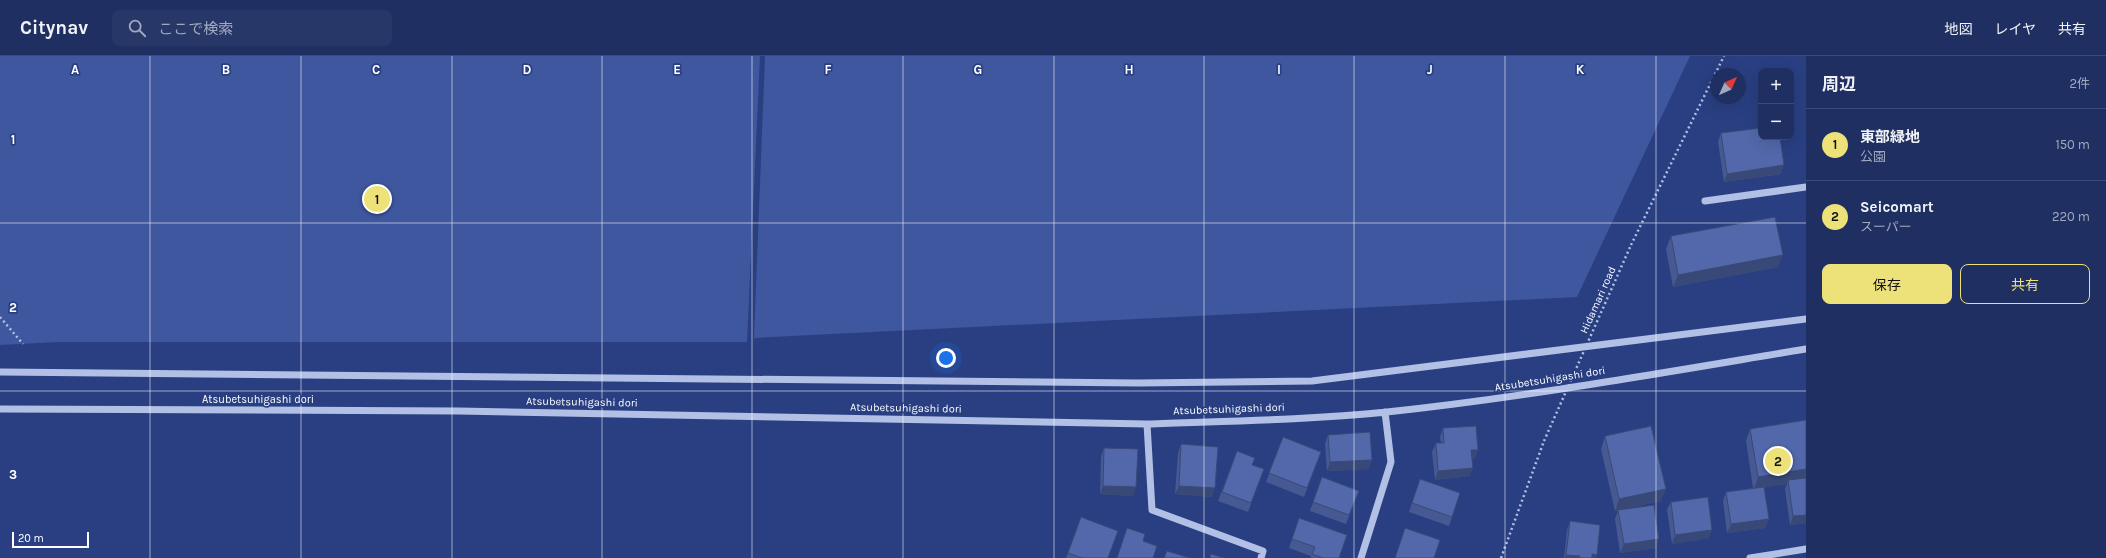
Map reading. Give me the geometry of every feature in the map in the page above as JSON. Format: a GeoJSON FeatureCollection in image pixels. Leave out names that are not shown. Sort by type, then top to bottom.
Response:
{"type":"FeatureCollection","features":[{"type":"Feature","properties":{"kind":"street"},"geometry":{"type":"LineString","coordinates":[[1705,201],[1806,187]]}},
{"type":"Feature","properties":{"kind":"street"},"geometry":{"type":"LineString","coordinates":[[0,372],[1138,383],[1312,381],[1806,319]]}},
{"type":"Feature","properties":{"kind":"street","name":"Atsubetsuhigashi dori"},"geometry":{"type":"LineString","coordinates":[[0,409],[459,411],[1147,424],[1246,421],[1385,412],[1513,396],[1806,350]]}},
{"type":"Feature","properties":{"kind":"street"},"geometry":{"type":"LineString","coordinates":[[1361,558],[1391,462],[1385,412]]}},
{"type":"Feature","properties":{"kind":"street"},"geometry":{"type":"LineString","coordinates":[[1147,424],[1152,510],[1263,551],[1261,558]]}},
{"type":"Feature","properties":{"kind":"street"},"geometry":{"type":"LineString","coordinates":[[1750,558],[1806,549]]}},
{"type":"Feature","properties":{"kind":"path","name":"Hidamari road"},"geometry":{"type":"LineString","coordinates":[[1501,558],[1544,441],[1631,246],[1724,56]]}},
{"type":"Feature","properties":{"kind":"path"},"geometry":{"type":"LineString","coordinates":[[0,317],[22,344]]}},
{"type":"Feature","properties":{"kind":"shaded area"},"geometry":{"type":"Polygon","coordinates":[[[0,56],[760,56],[747,342],[58,342],[0,345],[0,56]]]}},
{"type":"Feature","properties":{"kind":"shaded area"},"geometry":{"type":"Polygon","coordinates":[[[765,56],[1690,56],[1577,297],[754,338],[765,56]]]}},
{"type":"Feature","properties":{"kind":"building"},"geometry":{"type":"Polygon","coordinates":[[[1758,128],[1758,140],[1780,140],[1784,165],[1727,174],[1721,133],[1758,128]]]}},
{"type":"Feature","properties":{"kind":"building"},"geometry":{"type":"Polygon","coordinates":[[[1775,217],[1783,255],[1678,275],[1671,236],[1775,217]]]}},
{"type":"Feature","properties":{"kind":"building"},"geometry":{"type":"Polygon","coordinates":[[[1806,420],[1806,469],[1758,477],[1750,429],[1806,420]]]}},
{"type":"Feature","properties":{"kind":"building"},"geometry":{"type":"Polygon","coordinates":[[[1476,426],[1478,450],[1471,450],[1473,468],[1438,471],[1436,443],[1444,443],[1443,428],[1476,426]]]}},
{"type":"Feature","properties":{"kind":"building"},"geometry":{"type":"Polygon","coordinates":[[[1651,426],[1666,489],[1619,499],[1605,436],[1651,426]]]}},
{"type":"Feature","properties":{"kind":"building"},"geometry":{"type":"Polygon","coordinates":[[[1370,432],[1372,460],[1330,462],[1328,435],[1370,432]]]}},
{"type":"Feature","properties":{"kind":"building"},"geometry":{"type":"Polygon","coordinates":[[[1283,437],[1321,452],[1307,488],[1269,473],[1283,437]]]}},
{"type":"Feature","properties":{"kind":"building"},"geometry":{"type":"Polygon","coordinates":[[[1181,444],[1218,447],[1215,488],[1179,486],[1181,444]]]}},
{"type":"Feature","properties":{"kind":"building"},"geometry":{"type":"Polygon","coordinates":[[[1104,448],[1138,449],[1136,487],[1103,486],[1104,448]]]}},
{"type":"Feature","properties":{"kind":"building"},"geometry":{"type":"Polygon","coordinates":[[[1237,451],[1255,458],[1252,465],[1264,469],[1251,503],[1222,492],[1237,451]]]}},
{"type":"Feature","properties":{"kind":"building"},"geometry":{"type":"Polygon","coordinates":[[[1322,477],[1359,491],[1349,515],[1313,502],[1322,477]]]}},
{"type":"Feature","properties":{"kind":"building"},"geometry":{"type":"Polygon","coordinates":[[[1806,478],[1806,515],[1793,516],[1788,480],[1806,478]]]}},
{"type":"Feature","properties":{"kind":"building"},"geometry":{"type":"Polygon","coordinates":[[[1420,479],[1460,493],[1452,517],[1412,503],[1420,479]]]}},
{"type":"Feature","properties":{"kind":"building"},"geometry":{"type":"Polygon","coordinates":[[[1764,487],[1769,519],[1731,524],[1726,492],[1764,487]]]}},
{"type":"Feature","properties":{"kind":"building"},"geometry":{"type":"Polygon","coordinates":[[[1708,497],[1712,530],[1675,535],[1671,502],[1708,497]]]}},
{"type":"Feature","properties":{"kind":"building"},"geometry":{"type":"Polygon","coordinates":[[[1654,505],[1659,539],[1624,544],[1618,510],[1654,505]]]}},
{"type":"Feature","properties":{"kind":"building"},"geometry":{"type":"Polygon","coordinates":[[[1081,517],[1118,531],[1108,558],[1082,558],[1068,553],[1081,517]]]}},
{"type":"Feature","properties":{"kind":"building"},"geometry":{"type":"Polygon","coordinates":[[[1299,518],[1347,535],[1339,558],[1323,558],[1312,554],[1315,547],[1292,539],[1299,518]]]}},
{"type":"Feature","properties":{"kind":"building"},"geometry":{"type":"Polygon","coordinates":[[[1570,521],[1600,525],[1597,555],[1592,554],[1592,558],[1579,558],[1580,556],[1566,555],[1570,521]]]}},
{"type":"Feature","properties":{"kind":"building"},"geometry":{"type":"Polygon","coordinates":[[[1127,528],[1145,534],[1143,541],[1157,546],[1153,558],[1117,558],[1127,528]]]}},
{"type":"Feature","properties":{"kind":"building"},"geometry":{"type":"Polygon","coordinates":[[[1405,528],[1440,540],[1434,558],[1395,558],[1405,528]]]}},
{"type":"Feature","properties":{"kind":"building"},"geometry":{"type":"Polygon","coordinates":[[[1167,551],[1190,558],[1164,558],[1167,551]]]}},
{"type":"Feature","properties":{"kind":"building"},"geometry":{"type":"Polygon","coordinates":[[[1211,554],[1224,558],[1210,558],[1211,554]]]}},
{"type":"Feature","properties":{"kind":"place","name":"東部緑地"},"geometry":{"type":"Point","coordinates":[377,199]}},
{"type":"Feature","properties":{"kind":"place","name":"Seicomart"},"geometry":{"type":"Point","coordinates":[1778,461]}}]}
